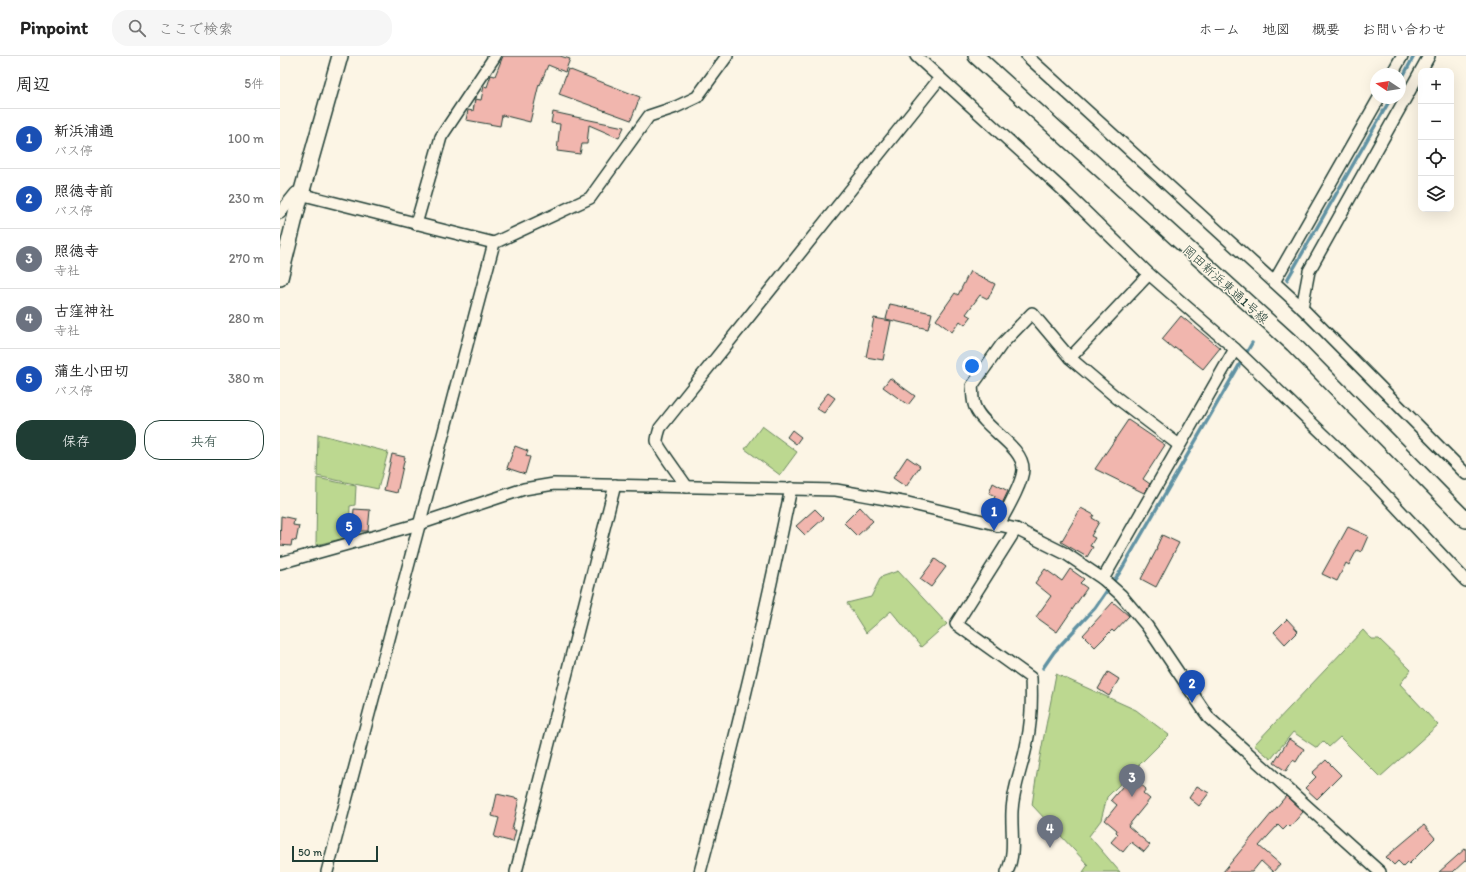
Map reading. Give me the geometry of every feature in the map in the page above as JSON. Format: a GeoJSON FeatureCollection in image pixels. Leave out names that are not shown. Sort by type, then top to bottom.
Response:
{"type":"FeatureCollection","features":[{"type":"Feature","properties":{"kind":"street"},"geometry":{"type":"LineString","coordinates":[[280,278],[301,194],[340,56]]}},
{"type":"Feature","properties":{"kind":"street"},"geometry":{"type":"LineString","coordinates":[[416,224],[441,137],[495,56]]}},
{"type":"Feature","properties":{"kind":"street"},"geometry":{"type":"LineString","coordinates":[[280,213],[296,193],[494,243],[590,198],[649,116],[676,107],[697,97],[727,56]]}},
{"type":"Feature","properties":{"kind":"street"},"geometry":{"type":"LineString","coordinates":[[916,56],[1063,190],[1149,274],[1238,351],[1375,484],[1466,581]]}},
{"type":"Feature","properties":{"kind":"street","name":"岡田新浜東通1号線"},"geometry":{"type":"LineString","coordinates":[[976,56],[1293,344],[1466,520]]}},
{"type":"Feature","properties":{"kind":"street"},"geometry":{"type":"LineString","coordinates":[[1026,56],[1302,308],[1466,474]]}},
{"type":"Feature","properties":{"kind":"street"},"geometry":{"type":"LineString","coordinates":[[1395,68],[1402,56]]}},
{"type":"Feature","properties":{"kind":"street"},"geometry":{"type":"LineString","coordinates":[[1302,308],[1309,270],[1429,56]]}},
{"type":"Feature","properties":{"kind":"street"},"geometry":{"type":"LineString","coordinates":[[686,487],[670,461],[660,451],[656,442],[660,428],[940,78]]}},
{"type":"Feature","properties":{"kind":"street"},"geometry":{"type":"LineString","coordinates":[[1274,282],[1375,104]]}},
{"type":"Feature","properties":{"kind":"street"},"geometry":{"type":"LineString","coordinates":[[327,872],[494,243]]}},
{"type":"Feature","properties":{"kind":"street"},"geometry":{"type":"LineString","coordinates":[[1070,358],[1149,274]]}},
{"type":"Feature","properties":{"kind":"street"},"geometry":{"type":"LineString","coordinates":[[998,526],[1017,488],[1023,470],[1021,459],[981,419],[974,406],[972,386],[1002,344],[1032,313],[1070,358],[1117,398],[1179,445]]}},
{"type":"Feature","properties":{"kind":"street"},"geometry":{"type":"LineString","coordinates":[[1105,581],[1179,445],[1238,351]]}},
{"type":"Feature","properties":{"kind":"street"},"geometry":{"type":"LineString","coordinates":[[280,563],[419,524],[524,489],[554,484],[836,490],[908,503],[998,526],[1016,529],[1066,554],[1105,581],[1117,592],[1147,626],[1209,718],[1380,872]]}},
{"type":"Feature","properties":{"kind":"street"},"geometry":{"type":"LineString","coordinates":[[516,872],[615,485]]}},
{"type":"Feature","properties":{"kind":"street"},"geometry":{"type":"LineString","coordinates":[[700,872],[733,744],[776,563],[791,488]]}},
{"type":"Feature","properties":{"kind":"street"},"geometry":{"type":"LineString","coordinates":[[1007,872],[1012,859],[1012,811],[1016,780],[1027,744],[1032,713],[1031,678],[956,624],[1016,529]]}},
{"type":"Feature","properties":{"kind":"green space"},"geometry":{"type":"Polygon","coordinates":[[[762,426],[797,452],[780,475],[745,449],[762,426]]]}},
{"type":"Feature","properties":{"kind":"green space"},"geometry":{"type":"Polygon","coordinates":[[[318,434],[388,452],[378,489],[317,476],[318,434]]]}},
{"type":"Feature","properties":{"kind":"green space"},"geometry":{"type":"Polygon","coordinates":[[[317,478],[356,486],[355,505],[350,506],[349,537],[316,545],[317,478]]]}},
{"type":"Feature","properties":{"kind":"green space"},"geometry":{"type":"Polygon","coordinates":[[[898,571],[947,624],[921,647],[891,611],[866,633],[847,603],[871,597],[881,577],[898,571]]]}},
{"type":"Feature","properties":{"kind":"green space"},"geometry":{"type":"Polygon","coordinates":[[[1363,630],[1371,639],[1379,639],[1411,670],[1400,684],[1438,725],[1380,777],[1340,737],[1329,747],[1323,741],[1317,748],[1293,732],[1271,759],[1254,745],[1363,630]]]}},
{"type":"Feature","properties":{"kind":"green space"},"geometry":{"type":"Polygon","coordinates":[[[1056,674],[1136,710],[1169,735],[1107,797],[1101,820],[1089,836],[1120,872],[1083,872],[1088,865],[1032,805],[1056,674]]]}},
{"type":"Feature","properties":{"kind":"building"},"geometry":{"type":"Polygon","coordinates":[[[503,56],[560,56],[570,59],[565,72],[548,65],[540,85],[539,84],[530,122],[502,115],[500,126],[466,120],[468,110],[473,111],[475,99],[481,100],[484,86],[487,87],[491,75],[495,76],[503,56]]]}},
{"type":"Feature","properties":{"kind":"building"},"geometry":{"type":"Polygon","coordinates":[[[568,69],[640,97],[631,120],[559,94],[568,69]]]}},
{"type":"Feature","properties":{"kind":"building"},"geometry":{"type":"Polygon","coordinates":[[[553,112],[624,127],[619,138],[589,125],[587,144],[582,144],[580,154],[557,151],[560,124],[551,123],[553,112]]]}},
{"type":"Feature","properties":{"kind":"building"},"geometry":{"type":"Polygon","coordinates":[[[970,271],[995,284],[988,299],[980,295],[966,314],[971,317],[965,325],[960,321],[952,332],[936,320],[955,293],[958,295],[970,271]]]}},
{"type":"Feature","properties":{"kind":"building"},"geometry":{"type":"Polygon","coordinates":[[[890,304],[932,313],[928,329],[886,319],[890,304]]]}},
{"type":"Feature","properties":{"kind":"building"},"geometry":{"type":"Polygon","coordinates":[[[1181,316],[1220,348],[1203,369],[1175,347],[1174,349],[1162,339],[1181,316]]]}},
{"type":"Feature","properties":{"kind":"building"},"geometry":{"type":"Polygon","coordinates":[[[874,318],[891,321],[883,360],[866,357],[874,318]]]}},
{"type":"Feature","properties":{"kind":"building"},"geometry":{"type":"Polygon","coordinates":[[[890,378],[915,396],[908,405],[883,387],[890,378]]]}},
{"type":"Feature","properties":{"kind":"building"},"geometry":{"type":"Polygon","coordinates":[[[828,393],[835,398],[824,413],[816,408],[828,393]]]}},
{"type":"Feature","properties":{"kind":"building"},"geometry":{"type":"Polygon","coordinates":[[[1128,420],[1165,445],[1143,479],[1150,484],[1144,493],[1095,469],[1128,420]]]}},
{"type":"Feature","properties":{"kind":"building"},"geometry":{"type":"Polygon","coordinates":[[[792,430],[801,437],[796,444],[787,437],[792,430]]]}},
{"type":"Feature","properties":{"kind":"building"},"geometry":{"type":"Polygon","coordinates":[[[515,446],[528,451],[526,456],[530,457],[525,474],[507,468],[515,446]]]}},
{"type":"Feature","properties":{"kind":"building"},"geometry":{"type":"Polygon","coordinates":[[[392,454],[405,457],[397,493],[384,490],[392,454]]]}},
{"type":"Feature","properties":{"kind":"building"},"geometry":{"type":"Polygon","coordinates":[[[907,457],[920,466],[906,487],[893,478],[907,457]]]}},
{"type":"Feature","properties":{"kind":"building"},"geometry":{"type":"Polygon","coordinates":[[[993,483],[1008,491],[1001,506],[993,501],[995,496],[989,493],[993,483]]]}},
{"type":"Feature","properties":{"kind":"building"},"geometry":{"type":"Polygon","coordinates":[[[860,507],[873,521],[857,536],[844,523],[860,507]]]}},
{"type":"Feature","properties":{"kind":"building"},"geometry":{"type":"Polygon","coordinates":[[[1081,508],[1094,515],[1092,518],[1099,522],[1091,536],[1095,538],[1090,546],[1093,547],[1087,557],[1061,542],[1081,508]]]}},
{"type":"Feature","properties":{"kind":"building"},"geometry":{"type":"Polygon","coordinates":[[[354,509],[370,510],[368,531],[352,531],[354,509]]]}},
{"type":"Feature","properties":{"kind":"building"},"geometry":{"type":"Polygon","coordinates":[[[815,509],[824,518],[805,535],[796,526],[815,509]]]}},
{"type":"Feature","properties":{"kind":"building"},"geometry":{"type":"Polygon","coordinates":[[[281,516],[294,519],[293,525],[299,526],[296,541],[292,540],[291,546],[280,545],[281,516]]]}},
{"type":"Feature","properties":{"kind":"building"},"geometry":{"type":"Polygon","coordinates":[[[1348,527],[1368,536],[1361,552],[1357,550],[1349,565],[1346,563],[1337,581],[1322,574],[1348,527]]]}},
{"type":"Feature","properties":{"kind":"building"},"geometry":{"type":"Polygon","coordinates":[[[1162,535],[1179,543],[1156,587],[1141,579],[1157,549],[1156,548],[1162,535]]]}},
{"type":"Feature","properties":{"kind":"building"},"geometry":{"type":"Polygon","coordinates":[[[935,559],[946,567],[931,587],[920,579],[935,559]]]}},
{"type":"Feature","properties":{"kind":"building"},"geometry":{"type":"Polygon","coordinates":[[[1045,569],[1062,581],[1070,569],[1084,579],[1080,583],[1087,588],[1057,632],[1036,617],[1051,596],[1035,583],[1045,569]]]}},
{"type":"Feature","properties":{"kind":"building"},"geometry":{"type":"Polygon","coordinates":[[[1113,602],[1129,616],[1114,632],[1112,630],[1095,647],[1083,635],[1113,602]]]}},
{"type":"Feature","properties":{"kind":"building"},"geometry":{"type":"Polygon","coordinates":[[[1287,619],[1298,631],[1285,644],[1274,632],[1287,619]]]}},
{"type":"Feature","properties":{"kind":"building"},"geometry":{"type":"Polygon","coordinates":[[[1108,672],[1119,679],[1109,696],[1098,689],[1108,672]]]}},
{"type":"Feature","properties":{"kind":"building"},"geometry":{"type":"Polygon","coordinates":[[[1289,739],[1304,749],[1296,762],[1293,760],[1286,771],[1274,763],[1289,739]]]}},
{"type":"Feature","properties":{"kind":"building"},"geometry":{"type":"Polygon","coordinates":[[[1326,760],[1341,775],[1317,799],[1305,788],[1316,777],[1312,773],[1326,760]]]}},
{"type":"Feature","properties":{"kind":"building"},"geometry":{"type":"Polygon","coordinates":[[[1128,780],[1135,786],[1138,782],[1146,789],[1143,793],[1150,799],[1128,826],[1150,845],[1144,852],[1131,842],[1123,852],[1111,842],[1118,834],[1116,832],[1117,830],[1105,820],[1117,805],[1111,800],[1128,780]]]}},
{"type":"Feature","properties":{"kind":"building"},"geometry":{"type":"Polygon","coordinates":[[[1197,786],[1209,793],[1199,806],[1189,798],[1197,786]]]}},
{"type":"Feature","properties":{"kind":"building"},"geometry":{"type":"Polygon","coordinates":[[[497,794],[519,799],[512,830],[516,830],[513,842],[494,837],[499,818],[492,816],[497,794]]]}},
{"type":"Feature","properties":{"kind":"building"},"geometry":{"type":"Polygon","coordinates":[[[1286,796],[1303,812],[1290,827],[1288,825],[1283,830],[1278,825],[1259,846],[1280,864],[1273,872],[1261,861],[1252,872],[1223,872],[1286,796]]]}},
{"type":"Feature","properties":{"kind":"building"},"geometry":{"type":"Polygon","coordinates":[[[1424,825],[1435,838],[1409,864],[1407,862],[1403,866],[1398,861],[1394,865],[1386,857],[1424,825]]]}},
{"type":"Feature","properties":{"kind":"building"},"geometry":{"type":"Polygon","coordinates":[[[1466,848],[1466,860],[1453,872],[1439,872],[1466,848]]]}},
{"type":"Feature","properties":{"kind":"waterway"},"geometry":{"type":"LineString","coordinates":[[1406,71],[1414,56]]}},
{"type":"Feature","properties":{"kind":"waterway"},"geometry":{"type":"LineString","coordinates":[[1287,280],[1388,104]]}},
{"type":"Feature","properties":{"kind":"waterway"},"geometry":{"type":"LineString","coordinates":[[1043,668],[1054,652],[1095,608],[1120,572],[1252,343]]}},
{"type":"Feature","properties":{"kind":"place","name":"新浜浦通"},"geometry":{"type":"Point","coordinates":[994,531]}},
{"type":"Feature","properties":{"kind":"place","name":"蒲生小田切"},"geometry":{"type":"Point","coordinates":[349,546]}},
{"type":"Feature","properties":{"kind":"place","name":"照徳寺前"},"geometry":{"type":"Point","coordinates":[1192,703]}},
{"type":"Feature","properties":{"kind":"place","name":"照徳寺"},"geometry":{"type":"Point","coordinates":[1132,797]}},
{"type":"Feature","properties":{"kind":"place","name":"古窪神社"},"geometry":{"type":"Point","coordinates":[1050,848]}}]}
